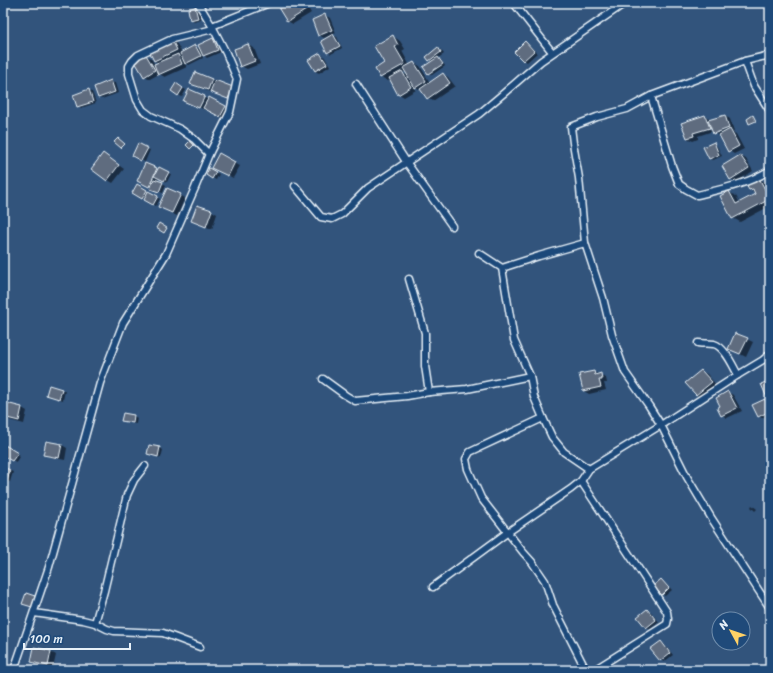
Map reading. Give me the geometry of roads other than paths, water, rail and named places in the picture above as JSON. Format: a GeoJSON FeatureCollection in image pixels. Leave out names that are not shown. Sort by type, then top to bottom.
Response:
{"type":"FeatureCollection","features":[{"type":"Feature","properties":{"kind":"street"},"geometry":{"type":"LineString","coordinates":[[14,670],[49,567],[100,383],[123,323],[166,254],[196,188],[209,154],[230,112],[236,79],[226,53],[213,27],[198,3]]}},
{"type":"Feature","properties":{"kind":"street"},"geometry":{"type":"LineString","coordinates":[[209,154],[180,128],[151,116],[144,110],[137,100],[129,74],[129,66],[138,55],[172,39],[213,27],[269,3]]}},
{"type":"Feature","properties":{"kind":"street"},"geometry":{"type":"LineString","coordinates":[[295,186],[321,216],[332,219],[342,214],[368,188],[479,114],[540,61],[625,3]]}},
{"type":"Feature","properties":{"kind":"street"},"geometry":{"type":"LineString","coordinates":[[516,6],[552,52]]}},
{"type":"Feature","properties":{"kind":"street"},"geometry":{"type":"LineString","coordinates":[[770,56],[745,61],[651,96],[627,109],[597,117],[571,127],[572,143],[579,178],[585,243],[612,335],[625,372],[661,425],[687,477],[712,519],[770,608]]}},
{"type":"Feature","properties":{"kind":"street"},"geometry":{"type":"LineString","coordinates":[[745,61],[754,86],[770,111]]}},
{"type":"Feature","properties":{"kind":"street"},"geometry":{"type":"LineString","coordinates":[[356,84],[407,163],[452,226]]}},
{"type":"Feature","properties":{"kind":"street"},"geometry":{"type":"LineString","coordinates":[[651,96],[672,166],[679,184],[686,189],[697,195],[724,189],[739,185],[770,170]]}},
{"type":"Feature","properties":{"kind":"street"},"geometry":{"type":"LineString","coordinates":[[502,268],[585,243]]}},
{"type":"Feature","properties":{"kind":"street"},"geometry":{"type":"LineString","coordinates":[[479,253],[502,268],[514,340],[530,376],[534,397],[552,436],[564,452],[589,469]]}},
{"type":"Feature","properties":{"kind":"street"},"geometry":{"type":"LineString","coordinates":[[409,279],[425,333],[425,366],[429,392]]}},
{"type":"Feature","properties":{"kind":"street"},"geometry":{"type":"LineString","coordinates":[[698,344],[714,344],[720,347],[738,374]]}},
{"type":"Feature","properties":{"kind":"street"},"geometry":{"type":"LineString","coordinates":[[433,587],[508,532],[571,490],[581,481],[589,469],[661,425],[738,374],[763,360],[770,354]]}},
{"type":"Feature","properties":{"kind":"street"},"geometry":{"type":"LineString","coordinates":[[323,379],[345,395],[355,400],[467,389],[530,376]]}},
{"type":"Feature","properties":{"kind":"street"},"geometry":{"type":"LineString","coordinates":[[543,418],[470,452],[466,459],[468,469],[481,498],[532,562],[545,581],[553,605],[586,670]]}},
{"type":"Feature","properties":{"kind":"street"},"geometry":{"type":"LineString","coordinates":[[95,623],[128,495],[134,480],[145,466]]}},
{"type":"Feature","properties":{"kind":"street"},"geometry":{"type":"LineString","coordinates":[[581,481],[667,612],[668,619],[667,624],[594,670]]}},
{"type":"Feature","properties":{"kind":"street"},"geometry":{"type":"LineString","coordinates":[[34,613],[83,620],[114,631],[163,633],[200,647]]}}]}
